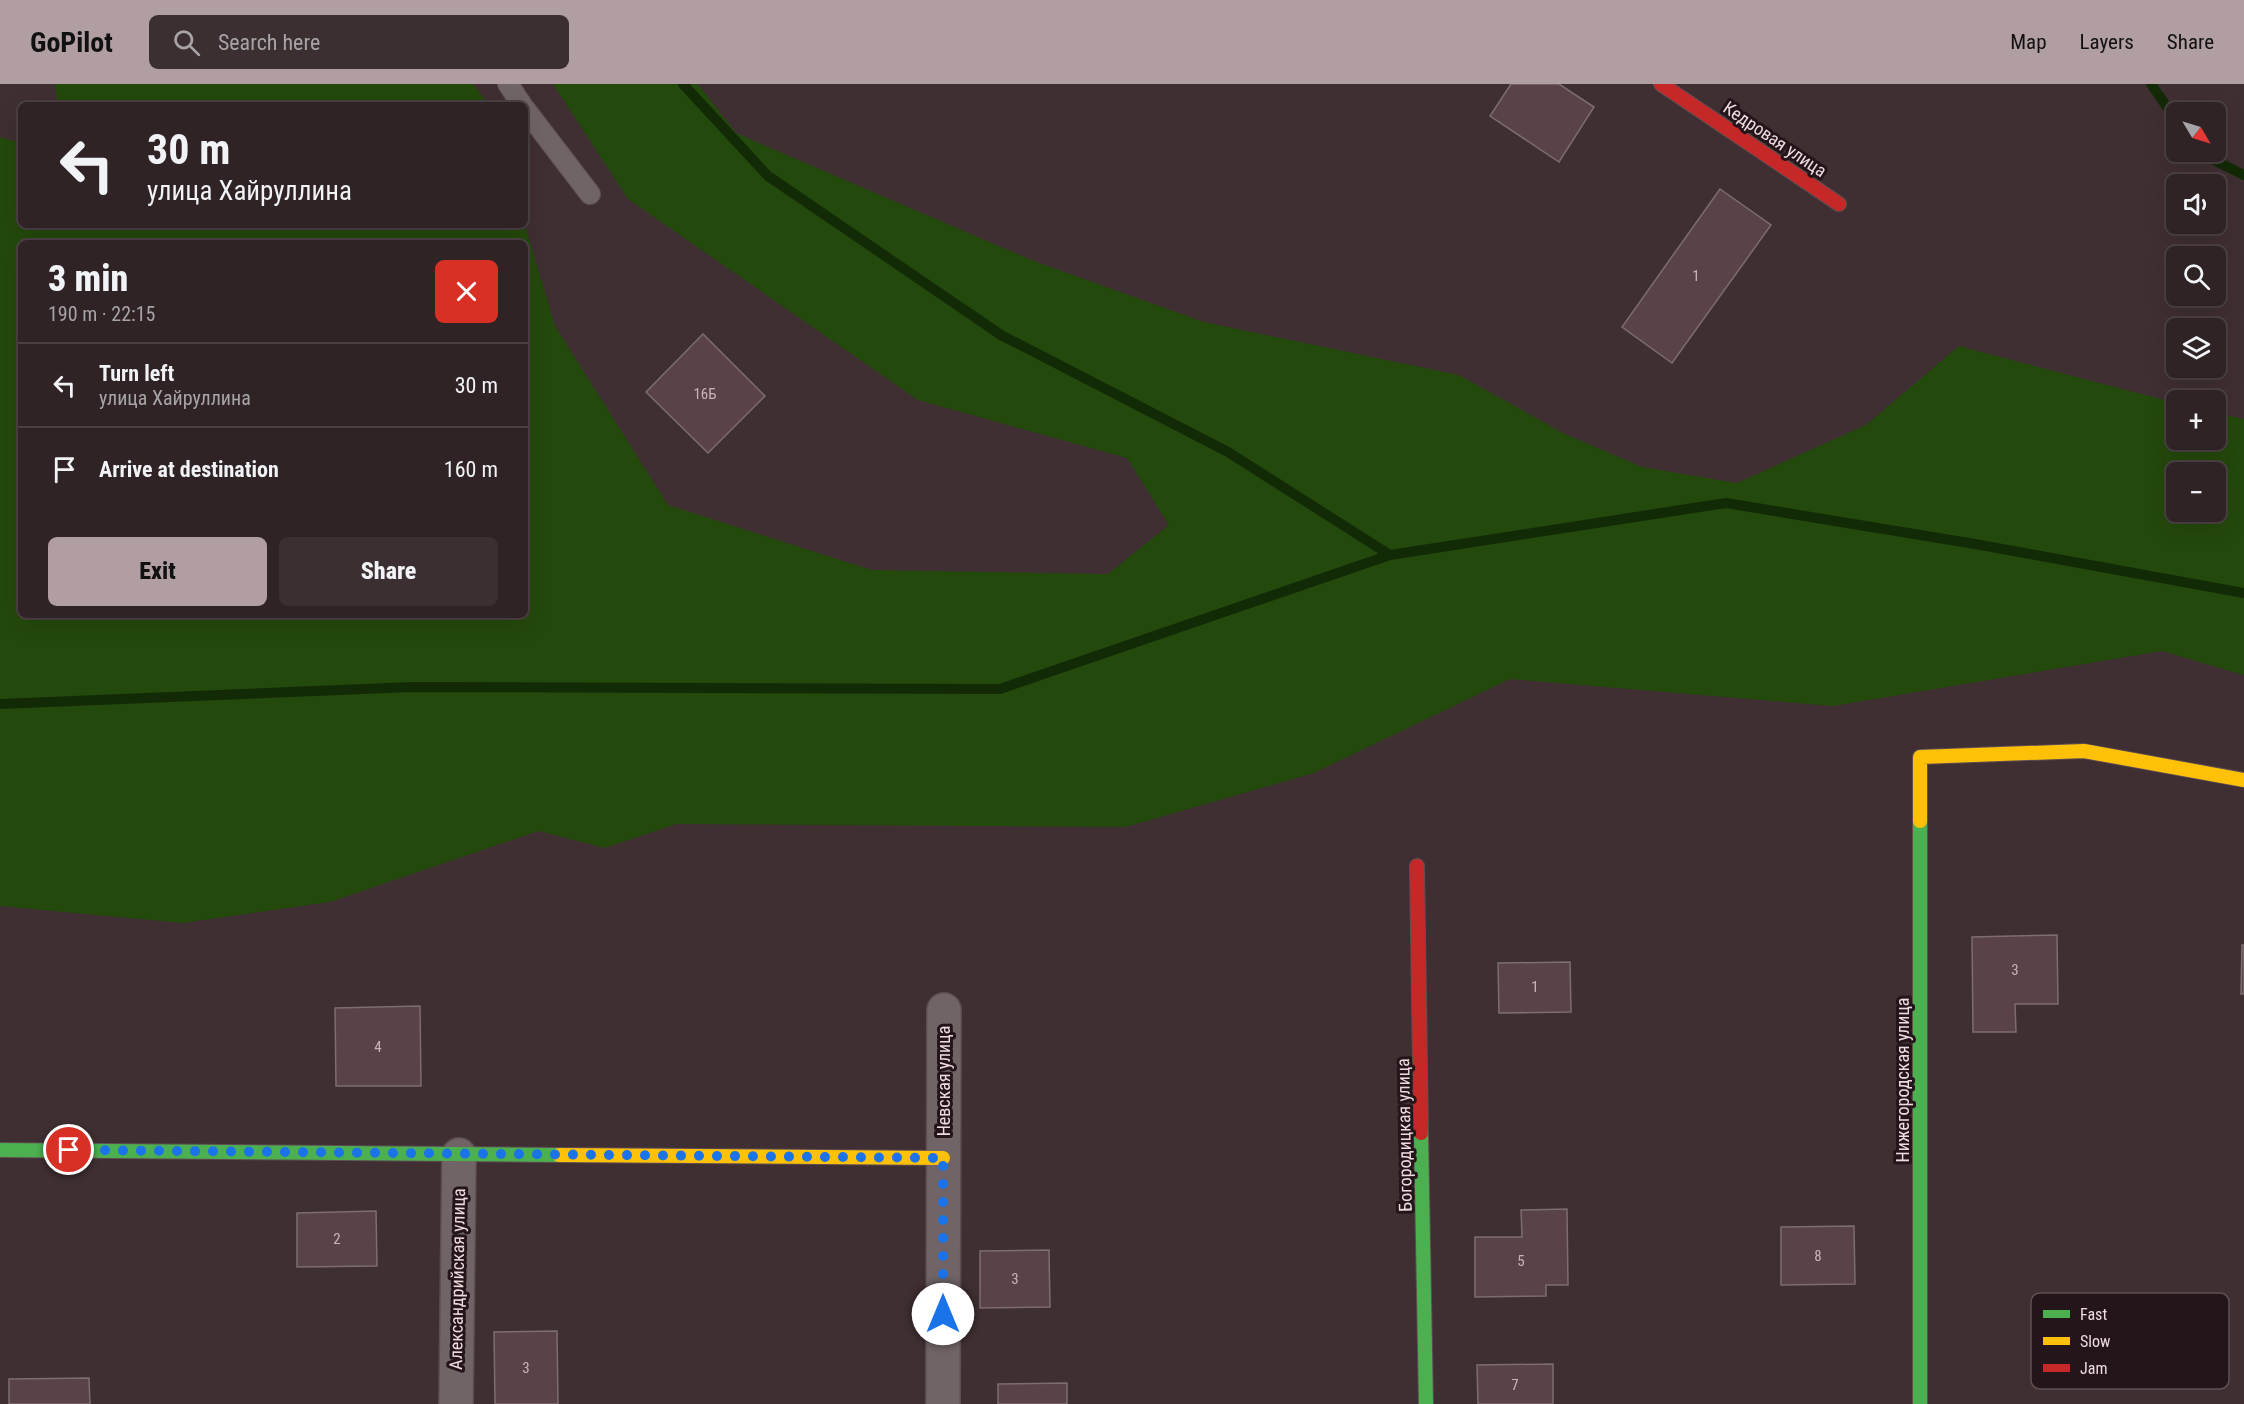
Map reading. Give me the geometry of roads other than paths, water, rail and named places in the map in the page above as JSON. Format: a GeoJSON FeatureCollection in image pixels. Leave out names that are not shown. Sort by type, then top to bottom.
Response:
{"type":"FeatureCollection","features":[{"type":"Feature","properties":{"kind":"street","name":"Кедровая улица"},"geometry":{"type":"LineString","coordinates":[[1661,84],[1839,204]]}},
{"type":"Feature","properties":{"kind":"street","name":"Нижегородская улица"},"geometry":{"type":"LineString","coordinates":[[1920,1404],[1920,757],[2084,751],[2244,780]]}},
{"type":"Feature","properties":{"kind":"street","name":"Богородицкая улица"},"geometry":{"type":"LineString","coordinates":[[1417,866],[1426,1404]]}},
{"type":"Feature","properties":{"kind":"street","name":"Невская улица"},"geometry":{"type":"LineString","coordinates":[[943,1404],[944,1010]]}},
{"type":"Feature","properties":{"kind":"street"},"geometry":{"type":"LineString","coordinates":[[0,1150],[943,1158]]}},
{"type":"Feature","properties":{"kind":"street","name":"Александрийская улица"},"geometry":{"type":"LineString","coordinates":[[456,1404],[459,1155]]}},
{"type":"Feature","properties":{"kind":"lane"},"geometry":{"type":"LineString","coordinates":[[508,84],[520,102]]}},
{"type":"Feature","properties":{"kind":"lane"},"geometry":{"type":"LineString","coordinates":[[528,113],[590,194]]}},
{"type":"Feature","properties":{"kind":"waterway"},"geometry":{"type":"LineString","coordinates":[[683,84],[768,176],[1001,335],[1228,452],[1390,555]]}},
{"type":"Feature","properties":{"kind":"waterway"},"geometry":{"type":"LineString","coordinates":[[2151,84],[2166,106]]}},
{"type":"Feature","properties":{"kind":"waterway"},"geometry":{"type":"LineString","coordinates":[[2218,162],[2244,175]]}},
{"type":"Feature","properties":{"kind":"waterway"},"geometry":{"type":"LineString","coordinates":[[0,704],[412,687],[1000,689],[1390,555],[1726,503],[1975,544],[2244,593]]}}]}
